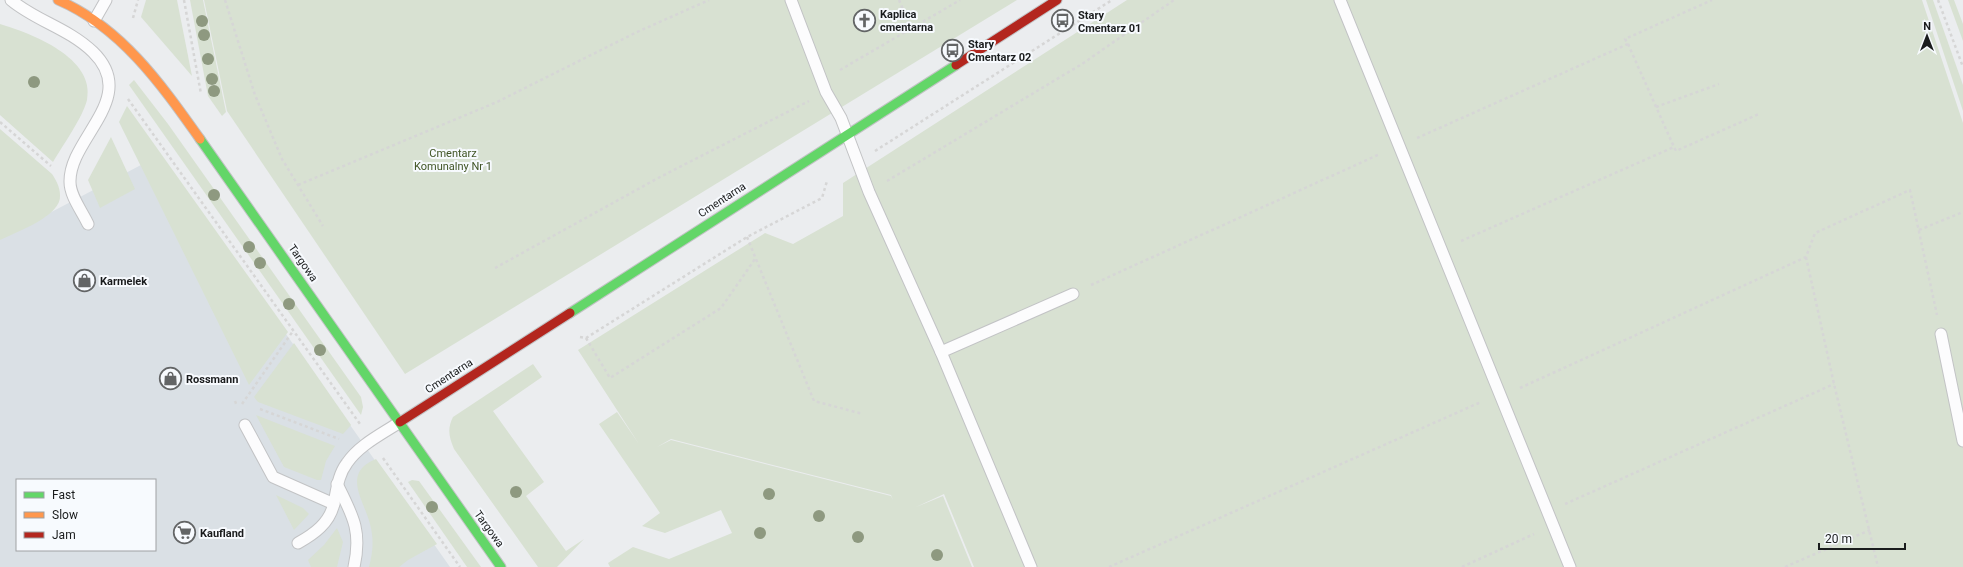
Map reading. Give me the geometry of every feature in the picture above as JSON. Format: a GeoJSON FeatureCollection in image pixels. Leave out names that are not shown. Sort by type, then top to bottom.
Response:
{"type":"FeatureCollection","features":[{"type":"Feature","properties":{"kind":"street","name":"Targowa"},"geometry":{"type":"LineString","coordinates":[[58,0],[66,3],[94,20],[114,35],[161,84],[501,567]]}},
{"type":"Feature","properties":{"kind":"street","name":"Cmentarna"},"geometry":{"type":"LineString","coordinates":[[400,422],[1057,0]]}},
{"type":"Feature","properties":{"kind":"lane"},"geometry":{"type":"LineString","coordinates":[[10,0],[22,10],[50,22],[76,38],[94,53],[106,70],[109,84],[108,96],[96,123],[76,159],[71,173],[71,190],[88,224]]}},
{"type":"Feature","properties":{"kind":"lane"},"geometry":{"type":"LineString","coordinates":[[94,20],[106,0]]}},
{"type":"Feature","properties":{"kind":"lane"},"geometry":{"type":"LineString","coordinates":[[791,0],[826,92],[841,118],[869,192],[941,352],[1031,567]]}},
{"type":"Feature","properties":{"kind":"lane"},"geometry":{"type":"LineString","coordinates":[[1340,0],[1501,393],[1570,567]]}},
{"type":"Feature","properties":{"kind":"lane"},"geometry":{"type":"LineString","coordinates":[[941,352],[1073,294]]}},
{"type":"Feature","properties":{"kind":"lane"},"geometry":{"type":"LineString","coordinates":[[1941,334],[1963,440]]}},
{"type":"Feature","properties":{"kind":"lane"},"geometry":{"type":"LineString","coordinates":[[298,543],[312,535],[329,517],[334,504],[337,484],[346,464],[356,451],[400,422]]}},
{"type":"Feature","properties":{"kind":"lane"},"geometry":{"type":"LineString","coordinates":[[245,425],[273,478],[334,504]]}},
{"type":"Feature","properties":{"kind":"lane"},"geometry":{"type":"LineString","coordinates":[[337,484],[349,507],[357,532],[358,548],[354,567]]}},
{"type":"Feature","properties":{"kind":"path"},"geometry":{"type":"LineString","coordinates":[[132,20],[138,0]]}},
{"type":"Feature","properties":{"kind":"path"},"geometry":{"type":"LineString","coordinates":[[184,0],[203,101]]}},
{"type":"Feature","properties":{"kind":"path"},"geometry":{"type":"LineString","coordinates":[[225,0],[255,94],[282,159],[323,226]]}},
{"type":"Feature","properties":{"kind":"path"},"geometry":{"type":"LineString","coordinates":[[298,185],[497,102],[635,34],[709,0]]}},
{"type":"Feature","properties":{"kind":"path"},"geometry":{"type":"LineString","coordinates":[[899,0],[911,28]]}},
{"type":"Feature","properties":{"kind":"path"},"geometry":{"type":"LineString","coordinates":[[822,80],[960,0]]}},
{"type":"Feature","properties":{"kind":"path"},"geometry":{"type":"LineString","coordinates":[[857,162],[1112,0]]}},
{"type":"Feature","properties":{"kind":"path"},"geometry":{"type":"LineString","coordinates":[[869,192],[1082,64],[1174,0]]}},
{"type":"Feature","properties":{"kind":"path"},"geometry":{"type":"LineString","coordinates":[[1938,0],[1963,68]]}},
{"type":"Feature","properties":{"kind":"path"},"geometry":{"type":"LineString","coordinates":[[1628,44],[1676,151],[1759,114]]}},
{"type":"Feature","properties":{"kind":"path"},"geometry":{"type":"LineString","coordinates":[[109,84],[121,91],[134,106],[460,567]]}},
{"type":"Feature","properties":{"kind":"path"},"geometry":{"type":"LineString","coordinates":[[1656,107],[1719,84]]}},
{"type":"Feature","properties":{"kind":"path"},"geometry":{"type":"LineString","coordinates":[[494,268],[660,177],[826,92]]}},
{"type":"Feature","properties":{"kind":"path"},"geometry":{"type":"LineString","coordinates":[[0,122],[55,169],[71,173]]}},
{"type":"Feature","properties":{"kind":"path"},"geometry":{"type":"LineString","coordinates":[[1442,249],[1674,147]]}},
{"type":"Feature","properties":{"kind":"path"},"geometry":{"type":"LineString","coordinates":[[1878,567],[1834,384],[1806,257],[1814,233],[1910,190],[1941,334]]}},
{"type":"Feature","properties":{"kind":"path"},"geometry":{"type":"LineString","coordinates":[[1919,230],[1963,212]]}},
{"type":"Feature","properties":{"kind":"path"},"geometry":{"type":"LineString","coordinates":[[747,237],[814,401],[863,414]]}},
{"type":"Feature","properties":{"kind":"path"},"geometry":{"type":"LineString","coordinates":[[1109,567],[1501,393],[1516,390],[1806,257]]}},
{"type":"Feature","properties":{"kind":"path"},"geometry":{"type":"LineString","coordinates":[[586,338],[610,378],[721,308],[755,259]]}},
{"type":"Feature","properties":{"kind":"path"},"geometry":{"type":"LineString","coordinates":[[235,401],[237,406],[244,403],[293,331]]}},
{"type":"Feature","properties":{"kind":"path"},"geometry":{"type":"LineString","coordinates":[[1548,511],[1834,384]]}},
{"type":"Feature","properties":{"kind":"path"},"geometry":{"type":"LineString","coordinates":[[259,409],[338,439]]}},
{"type":"Feature","properties":{"kind":"path"},"geometry":{"type":"LineString","coordinates":[[1462,567],[1553,526]]}},
{"type":"Feature","properties":{"kind":"path"},"geometry":{"type":"LineString","coordinates":[[1784,567],[1870,530]]}},
{"type":"Feature","properties":{"kind":"shaded area"},"geometry":{"type":"Polygon","coordinates":[[[160,155],[450,567],[0,567],[0,239],[160,155]]]}},
{"type":"Feature","properties":{"kind":"green space"},"geometry":{"type":"Polygon","coordinates":[[[146,0],[177,0],[192,76],[141,17],[146,0]]]}},
{"type":"Feature","properties":{"kind":"green space"},"geometry":{"type":"Polygon","coordinates":[[[190,0],[203,0],[226,112],[222,116],[208,96],[190,0]]]}},
{"type":"Feature","properties":{"kind":"green space","name":"Cmentarz Komunalny Nr 1"},"geometry":{"type":"Polygon","coordinates":[[[204,0],[1017,0],[405,374],[227,111],[204,0]]]}},
{"type":"Feature","properties":{"kind":"green space"},"geometry":{"type":"Polygon","coordinates":[[[1127,0],[1922,0],[1963,123],[1963,567],[974,567],[944,494],[916,507],[943,496],[972,567],[610,567],[608,563],[633,547],[669,559],[732,533],[721,510],[665,533],[642,526],[660,513],[599,424],[617,412],[639,444],[578,350],[765,233],[793,244],[843,216],[843,183],[1127,0]],[[671,439],[657,447],[671,440],[891,496],[893,500],[891,495],[671,439]]]}},
{"type":"Feature","properties":{"kind":"green space"},"geometry":{"type":"Polygon","coordinates":[[[1926,0],[1933,0],[1963,85],[1963,111],[1926,0]]]}},
{"type":"Feature","properties":{"kind":"green space"},"geometry":{"type":"Polygon","coordinates":[[[1948,0],[1954,0],[1963,24],[1963,41],[1948,0]]]}},
{"type":"Feature","properties":{"kind":"green space"},"geometry":{"type":"Polygon","coordinates":[[[0,24],[44,41],[58,50],[72,60],[82,72],[87,85],[87,100],[85,107],[53,162],[0,115],[0,24]]]}},
{"type":"Feature","properties":{"kind":"green space"},"geometry":{"type":"Polygon","coordinates":[[[134,80],[168,124],[361,397],[363,407],[361,415],[129,85],[134,80]]]}},
{"type":"Feature","properties":{"kind":"green space"},"geometry":{"type":"Polygon","coordinates":[[[127,106],[288,332],[249,385],[119,122],[127,106]]]}},
{"type":"Feature","properties":{"kind":"green space"},"geometry":{"type":"Polygon","coordinates":[[[0,129],[52,174],[59,186],[60,195],[59,203],[54,210],[46,216],[27,228],[0,240],[0,129]]]}},
{"type":"Feature","properties":{"kind":"green space"},"geometry":{"type":"Polygon","coordinates":[[[111,137],[135,189],[100,208],[88,180],[111,137]]]}},
{"type":"Feature","properties":{"kind":"green space"},"geometry":{"type":"Polygon","coordinates":[[[294,343],[351,425],[343,434],[258,402],[254,397],[294,343]]]}},
{"type":"Feature","properties":{"kind":"green space"},"geometry":{"type":"Polygon","coordinates":[[[533,364],[542,377],[493,411],[544,482],[526,496],[566,551],[584,539],[557,567],[538,567],[454,449],[449,433],[453,417],[533,364]]]}},
{"type":"Feature","properties":{"kind":"green space"},"geometry":{"type":"Polygon","coordinates":[[[256,415],[335,446],[326,461],[321,480],[317,480],[284,467],[256,415]]]}},
{"type":"Feature","properties":{"kind":"green space"},"geometry":{"type":"Polygon","coordinates":[[[376,459],[437,544],[408,560],[399,567],[369,567],[372,551],[372,535],[370,524],[360,497],[357,479],[359,472],[365,465],[376,459]]]}},
{"type":"Feature","properties":{"kind":"green space"},"geometry":{"type":"Polygon","coordinates":[[[412,480],[419,481],[481,567],[467,567],[408,482],[412,480]]]}},
{"type":"Feature","properties":{"kind":"green space"},"geometry":{"type":"Polygon","coordinates":[[[276,495],[303,508],[309,514],[294,530],[276,495]]]}},
{"type":"Feature","properties":{"kind":"green space"},"geometry":{"type":"Polygon","coordinates":[[[337,528],[343,542],[337,567],[311,567],[308,560],[324,545],[337,528]]]}},
{"type":"Feature","properties":{"kind":"traffic: fast"},"geometry":{"type":"LineString","coordinates":[[570,313],[956,65]]}},
{"type":"Feature","properties":{"kind":"traffic: fast"},"geometry":{"type":"LineString","coordinates":[[200,139],[501,567]]}},
{"type":"Feature","properties":{"kind":"traffic: slow"},"geometry":{"type":"LineString","coordinates":[[58,0],[81,11],[120,41],[155,78],[200,139]]}},
{"type":"Feature","properties":{"kind":"traffic: jam"},"geometry":{"type":"LineString","coordinates":[[956,65],[1057,0]]}},
{"type":"Feature","properties":{"kind":"traffic: jam"},"geometry":{"type":"LineString","coordinates":[[400,422],[570,313]]}},
{"type":"Feature","properties":{"kind":"place","name":"Kaplica cmentarna"},"geometry":{"type":"Point","coordinates":[865,20]}},
{"type":"Feature","properties":{"kind":"place","name":"Stary Cmentarz 01"},"geometry":{"type":"Point","coordinates":[1062,21]}},
{"type":"Feature","properties":{"kind":"place","name":"Stary Cmentarz 02"},"geometry":{"type":"Point","coordinates":[952,50]}},
{"type":"Feature","properties":{"kind":"place","name":"Karmelek"},"geometry":{"type":"Point","coordinates":[84,281]}},
{"type":"Feature","properties":{"kind":"place","name":"Rossmann"},"geometry":{"type":"Point","coordinates":[170,379]}},
{"type":"Feature","properties":{"kind":"place","name":"Kaufland"},"geometry":{"type":"Point","coordinates":[184,533]}}]}
